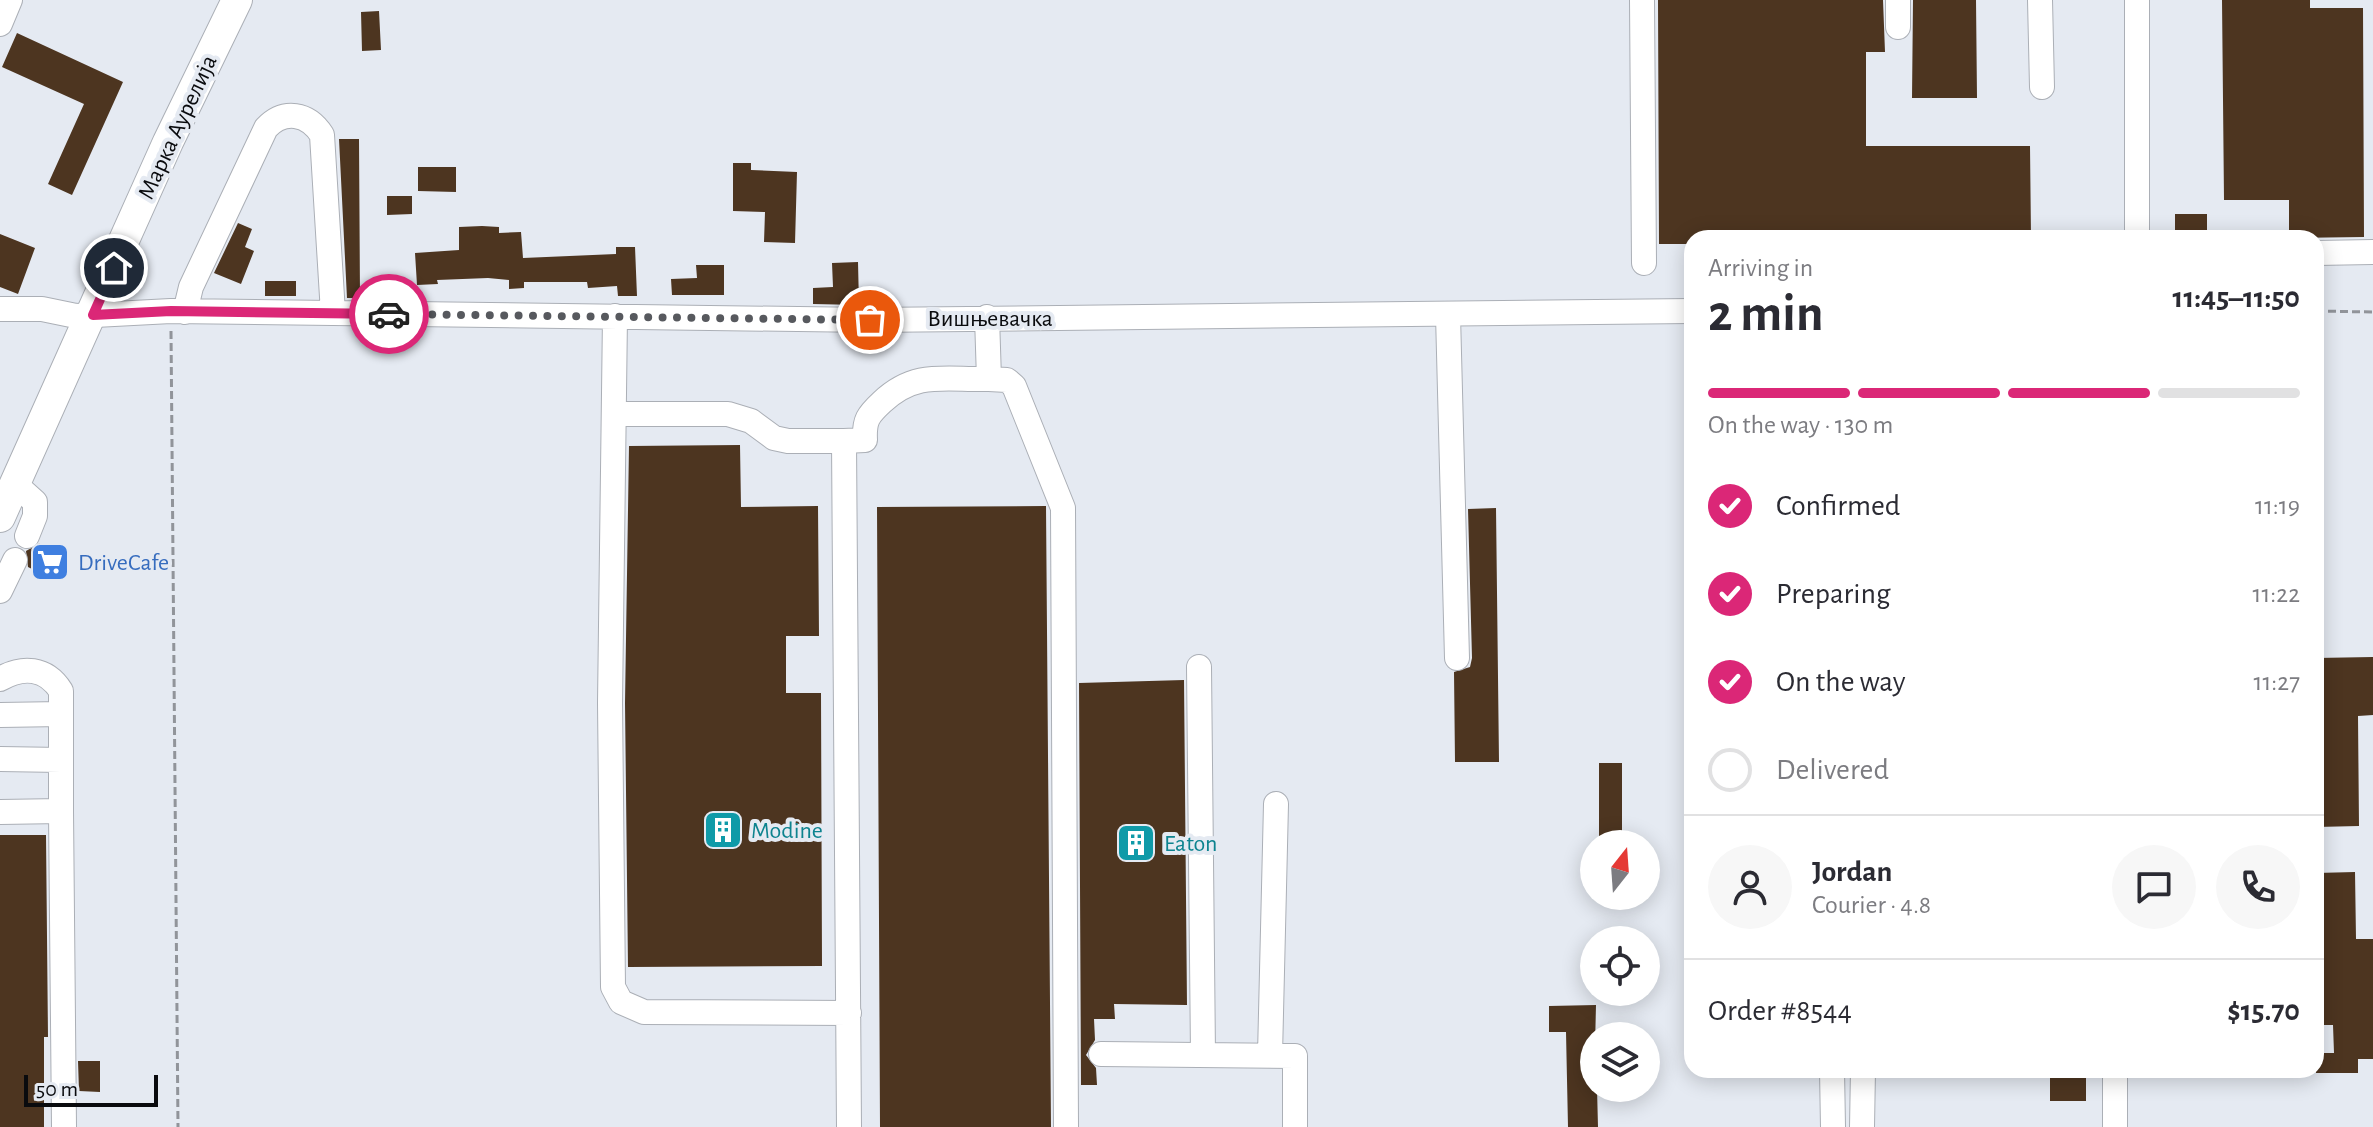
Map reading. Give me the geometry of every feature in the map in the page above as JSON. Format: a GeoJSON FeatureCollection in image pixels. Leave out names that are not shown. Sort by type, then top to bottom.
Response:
{"type":"FeatureCollection","features":[{"type":"Feature","properties":{"kind":"main road","name":"Марка Аурелија"},"geometry":{"type":"LineString","coordinates":[[0,517],[234,2]]}},
{"type":"Feature","properties":{"kind":"street"},"geometry":{"type":"LineString","coordinates":[[0,24],[10,0]]}},
{"type":"Feature","properties":{"kind":"street"},"geometry":{"type":"LineString","coordinates":[[1642,0],[1644,263]]}},
{"type":"Feature","properties":{"kind":"street"},"geometry":{"type":"LineString","coordinates":[[1898,0],[1898,27]]}},
{"type":"Feature","properties":{"kind":"street"},"geometry":{"type":"LineString","coordinates":[[2040,0],[2042,87]]}},
{"type":"Feature","properties":{"kind":"street"},"geometry":{"type":"LineString","coordinates":[[2137,0],[2137,230]]}},
{"type":"Feature","properties":{"kind":"street"},"geometry":{"type":"LineString","coordinates":[[178,312],[266,128],[278,118],[294,115],[311,121],[322,135],[333,313]]}},
{"type":"Feature","properties":{"kind":"street"},"geometry":{"type":"LineString","coordinates":[[2324,253],[2373,252]]}},
{"type":"Feature","properties":{"kind":"street","name":"Вишњевачка"},"geometry":{"type":"LineString","coordinates":[[0,309],[93,315],[178,312],[870,320],[1684,311]]}},
{"type":"Feature","properties":{"kind":"street"},"geometry":{"type":"LineString","coordinates":[[1448,315],[1457,658]]}},
{"type":"Feature","properties":{"kind":"street"},"geometry":{"type":"LineString","coordinates":[[615,316],[610,703],[613,987],[621,1002],[644,1012],[849,1013]]}},
{"type":"Feature","properties":{"kind":"street"},"geometry":{"type":"LineString","coordinates":[[987,317],[989,379]]}},
{"type":"Feature","properties":{"kind":"street"},"geometry":{"type":"LineString","coordinates":[[614,414],[728,414],[751,421],[774,438],[788,441],[865,440],[864,421],[868,414],[902,384],[914,380],[989,379],[1007,380],[1014,386],[1063,508],[1066,1127]]}},
{"type":"Feature","properties":{"kind":"street"},"geometry":{"type":"LineString","coordinates":[[844,441],[849,1127]]}},
{"type":"Feature","properties":{"kind":"street"},"geometry":{"type":"LineString","coordinates":[[15,484],[35,502],[35,516],[27,536]]}},
{"type":"Feature","properties":{"kind":"street"},"geometry":{"type":"LineString","coordinates":[[0,591],[15,560]]}},
{"type":"Feature","properties":{"kind":"street"},"geometry":{"type":"LineString","coordinates":[[1199,667],[1203,1055]]}},
{"type":"Feature","properties":{"kind":"street"},"geometry":{"type":"LineString","coordinates":[[0,679],[15,670],[44,673],[61,691],[64,1127]]}},
{"type":"Feature","properties":{"kind":"street"},"geometry":{"type":"LineString","coordinates":[[0,715],[61,714]]}},
{"type":"Feature","properties":{"kind":"street"},"geometry":{"type":"LineString","coordinates":[[0,759],[61,760]]}},
{"type":"Feature","properties":{"kind":"street"},"geometry":{"type":"LineString","coordinates":[[1270,1055],[1276,804]]}},
{"type":"Feature","properties":{"kind":"street"},"geometry":{"type":"LineString","coordinates":[[0,812],[61,811]]}},
{"type":"Feature","properties":{"kind":"street"},"geometry":{"type":"LineString","coordinates":[[1101,1054],[1295,1056],[1295,1127]]}},
{"type":"Feature","properties":{"kind":"street"},"geometry":{"type":"LineString","coordinates":[[1832,1078],[1833,1127]]}},
{"type":"Feature","properties":{"kind":"street"},"geometry":{"type":"LineString","coordinates":[[1862,1127],[1863,1078]]}},
{"type":"Feature","properties":{"kind":"street"},"geometry":{"type":"LineString","coordinates":[[2115,1078],[2115,1127]]}},
{"type":"Feature","properties":{"kind":"path"},"geometry":{"type":"LineString","coordinates":[[2324,311],[2373,312]]}},
{"type":"Feature","properties":{"kind":"path"},"geometry":{"type":"LineString","coordinates":[[178,312],[178,1127]]}},
{"type":"Feature","properties":{"kind":"building"},"geometry":{"type":"Polygon","coordinates":[[[1658,0],[1883,0],[1885,52],[1866,52],[1866,146],[2030,146],[2031,230],[1684,230],[1684,244],[1659,244],[1658,0]]]}},
{"type":"Feature","properties":{"kind":"building"},"geometry":{"type":"Polygon","coordinates":[[[1913,0],[1976,0],[1977,98],[1912,98],[1913,0]]]}},
{"type":"Feature","properties":{"kind":"building"},"geometry":{"type":"Polygon","coordinates":[[[2222,0],[2310,0],[2310,8],[2363,8],[2364,237],[2324,238],[2324,230],[2289,230],[2289,200],[2224,200],[2222,0]]]}},
{"type":"Feature","properties":{"kind":"building"},"geometry":{"type":"Polygon","coordinates":[[[379,11],[381,50],[362,51],[361,12],[379,11]]]}},
{"type":"Feature","properties":{"kind":"building"},"geometry":{"type":"Polygon","coordinates":[[[17,33],[123,82],[72,195],[48,184],[84,104],[2,67],[17,33]]]}},
{"type":"Feature","properties":{"kind":"building"},"geometry":{"type":"Polygon","coordinates":[[[339,139],[359,139],[360,298],[347,298],[339,139]]]}},
{"type":"Feature","properties":{"kind":"building"},"geometry":{"type":"Polygon","coordinates":[[[733,163],[751,163],[751,170],[797,172],[795,243],[764,242],[765,212],[733,211],[733,163]]]}},
{"type":"Feature","properties":{"kind":"building"},"geometry":{"type":"Polygon","coordinates":[[[418,167],[456,167],[456,192],[418,191],[418,167]]]}},
{"type":"Feature","properties":{"kind":"building"},"geometry":{"type":"Polygon","coordinates":[[[387,196],[412,196],[412,214],[387,215],[387,196]]]}},
{"type":"Feature","properties":{"kind":"building"},"geometry":{"type":"Polygon","coordinates":[[[2175,214],[2207,214],[2207,230],[2175,230],[2175,214]]]}},
{"type":"Feature","properties":{"kind":"building"},"geometry":{"type":"Polygon","coordinates":[[[238,223],[252,229],[245,247],[254,251],[241,284],[214,273],[238,223]]]}},
{"type":"Feature","properties":{"kind":"building"},"geometry":{"type":"Polygon","coordinates":[[[459,227],[499,227],[499,233],[521,232],[523,258],[616,254],[616,247],[635,247],[637,296],[618,296],[617,286],[588,288],[587,282],[524,282],[524,288],[509,289],[509,280],[488,278],[437,280],[438,284],[417,285],[415,253],[459,250],[459,227]]]}},
{"type":"Feature","properties":{"kind":"building"},"geometry":{"type":"Polygon","coordinates":[[[0,234],[35,248],[18,294],[0,287],[0,234]]]}},
{"type":"Feature","properties":{"kind":"building"},"geometry":{"type":"Polygon","coordinates":[[[858,262],[859,305],[813,304],[813,288],[833,287],[832,263],[858,262]]]}},
{"type":"Feature","properties":{"kind":"building"},"geometry":{"type":"Polygon","coordinates":[[[696,265],[724,265],[724,295],[672,295],[671,279],[697,278],[696,265]]]}},
{"type":"Feature","properties":{"kind":"building"},"geometry":{"type":"Polygon","coordinates":[[[265,281],[296,281],[296,296],[265,296],[265,281]]]}},
{"type":"Feature","properties":{"kind":"building"},"geometry":{"type":"Polygon","coordinates":[[[740,445],[741,507],[818,506],[819,636],[786,636],[786,693],[821,693],[822,966],[628,967],[625,703],[629,446],[740,445]]]}},
{"type":"Feature","properties":{"kind":"building"},"geometry":{"type":"Polygon","coordinates":[[[1046,506],[1051,1127],[880,1127],[877,507],[1046,506]]]}},
{"type":"Feature","properties":{"kind":"building"},"geometry":{"type":"Polygon","coordinates":[[[1496,508],[1499,762],[1455,762],[1454,672],[1470,667],[1472,658],[1468,509],[1496,508]]]}},
{"type":"Feature","properties":{"kind":"building"},"geometry":{"type":"Polygon","coordinates":[[[40,543],[66,555],[54,580],[28,567],[26,551],[40,543]]]}},
{"type":"Feature","properties":{"kind":"building"},"geometry":{"type":"Polygon","coordinates":[[[2373,657],[2373,715],[2358,716],[2359,826],[2324,827],[2324,658],[2373,657]]]}},
{"type":"Feature","properties":{"kind":"building","name":"Eaton"},"geometry":{"type":"Polygon","coordinates":[[[1184,680],[1187,1005],[1114,1004],[1115,1019],[1094,1019],[1095,1040],[1086,1055],[1096,1068],[1097,1085],[1081,1085],[1079,683],[1184,680]]]}},
{"type":"Feature","properties":{"kind":"building"},"geometry":{"type":"Polygon","coordinates":[[[1599,763],[1622,763],[1622,830],[1599,830],[1599,763]]]}},
{"type":"Feature","properties":{"kind":"building"},"geometry":{"type":"Polygon","coordinates":[[[0,835],[46,835],[48,1037],[44,1037],[44,1127],[0,1127],[0,835]]]}},
{"type":"Feature","properties":{"kind":"building"},"geometry":{"type":"Polygon","coordinates":[[[2355,872],[2356,939],[2373,939],[2373,1059],[2358,1059],[2358,1073],[2324,1073],[2324,1053],[2334,1053],[2333,1025],[2324,1025],[2324,873],[2355,872]]]}},
{"type":"Feature","properties":{"kind":"building"},"geometry":{"type":"Polygon","coordinates":[[[1549,1006],[1596,1006],[1596,1022],[1580,1022],[1580,1102],[1597,1102],[1598,1127],[1568,1127],[1566,1032],[1549,1032],[1549,1006]]]}},
{"type":"Feature","properties":{"kind":"building"},"geometry":{"type":"Polygon","coordinates":[[[78,1061],[100,1061],[100,1092],[79,1091],[78,1061]]]}},
{"type":"Feature","properties":{"kind":"building"},"geometry":{"type":"Polygon","coordinates":[[[2050,1078],[2086,1078],[2086,1101],[2050,1101],[2050,1078]]]}},
{"type":"Feature","properties":{"kind":"way so far"},"geometry":{"type":"LineString","coordinates":[[389,314],[870,320]]}},
{"type":"Feature","properties":{"kind":"place","name":"DriveCafe"},"geometry":{"type":"Point","coordinates":[50,562]}},
{"type":"Feature","properties":{"kind":"place","name":"Modine"},"geometry":{"type":"Point","coordinates":[723,830]}},
{"type":"Feature","properties":{"kind":"place","name":"Eaton"},"geometry":{"type":"Point","coordinates":[1136,843]}},
{"type":"Feature","properties":{"kind":"route"},"geometry":{"type":"LineString","coordinates":[[114,268],[93,315],[171,311],[389,314]]}}]}
